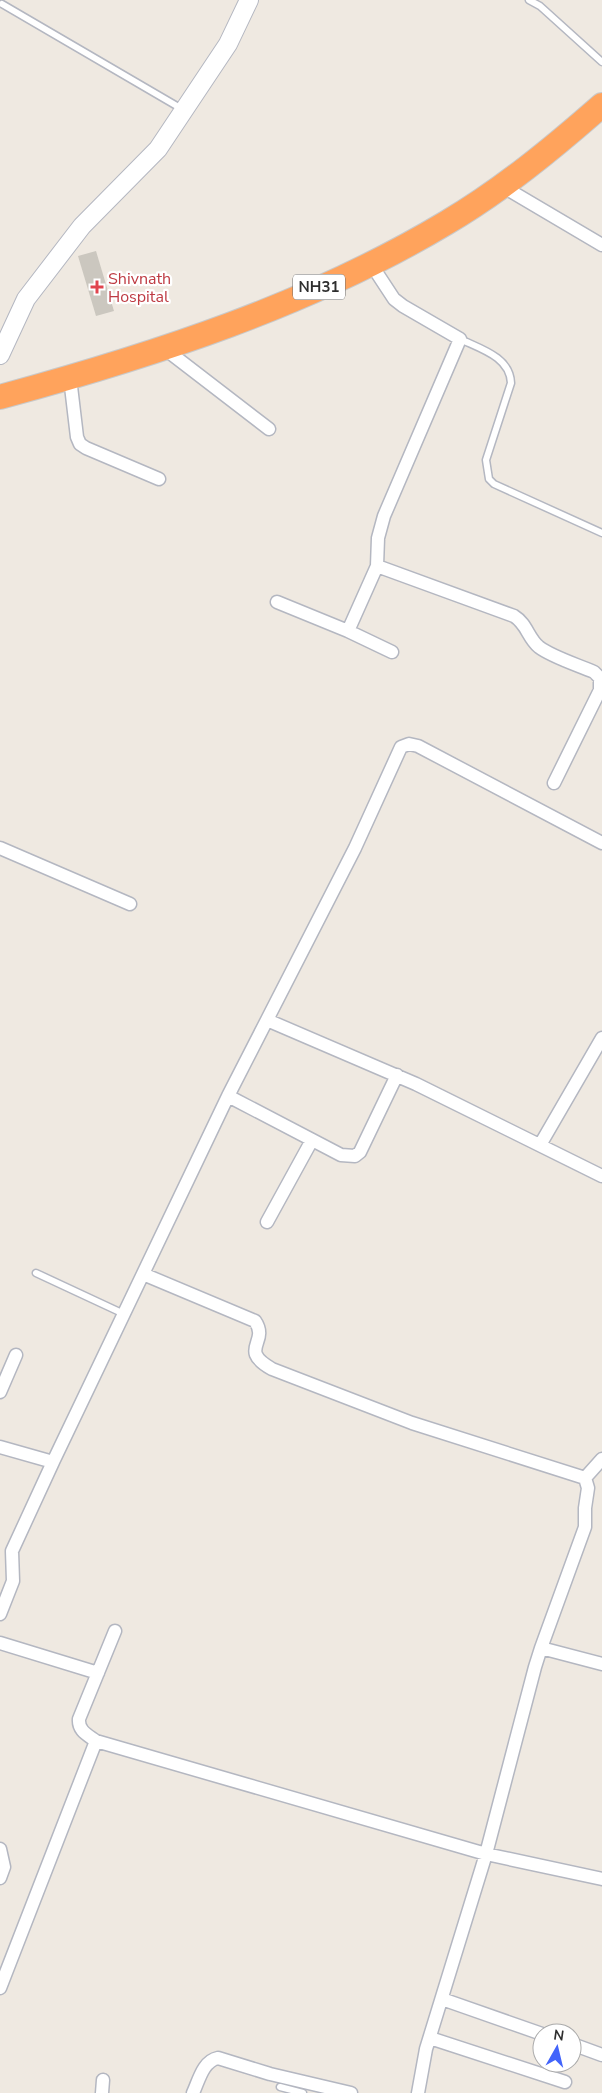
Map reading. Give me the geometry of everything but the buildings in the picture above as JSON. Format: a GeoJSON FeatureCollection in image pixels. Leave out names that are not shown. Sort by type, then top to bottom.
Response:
{"type":"FeatureCollection","features":[{"type":"Feature","properties":{"kind":"highway","name":"NH31"},"geometry":{"type":"LineString","coordinates":[[0,397],[165,349],[279,305],[371,264],[446,223],[502,186],[564,139],[602,104]]}},
{"type":"Feature","properties":{"kind":"street"},"geometry":{"type":"LineString","coordinates":[[0,355],[26,299],[82,226],[158,149],[228,44],[249,0]]}},
{"type":"Feature","properties":{"kind":"street"},"geometry":{"type":"LineString","coordinates":[[502,186],[602,245]]}},
{"type":"Feature","properties":{"kind":"street"},"geometry":{"type":"LineString","coordinates":[[348,631],[377,566],[378,538],[384,516],[460,339],[398,303],[371,264]]}},
{"type":"Feature","properties":{"kind":"street"},"geometry":{"type":"LineString","coordinates":[[165,349],[269,429]]}},
{"type":"Feature","properties":{"kind":"street"},"geometry":{"type":"LineString","coordinates":[[70,378],[77,437],[80,444],[159,479]]}},
{"type":"Feature","properties":{"kind":"street"},"geometry":{"type":"LineString","coordinates":[[377,566],[514,616],[522,621],[532,639],[542,649],[594,672],[600,678],[600,690],[554,783]]}},
{"type":"Feature","properties":{"kind":"street"},"geometry":{"type":"LineString","coordinates":[[277,602],[348,631],[392,652]]}},
{"type":"Feature","properties":{"kind":"street"},"geometry":{"type":"LineString","coordinates":[[0,1614],[13,1581],[5,1563],[228,1096],[355,848],[401,747],[409,744],[418,746],[602,844]]}},
{"type":"Feature","properties":{"kind":"street"},"geometry":{"type":"LineString","coordinates":[[0,848],[130,904]]}},
{"type":"Feature","properties":{"kind":"street"},"geometry":{"type":"LineString","coordinates":[[267,1020],[397,1075],[602,1176]]}},
{"type":"Feature","properties":{"kind":"street"},"geometry":{"type":"LineString","coordinates":[[540,1145],[602,1038]]}},
{"type":"Feature","properties":{"kind":"street"},"geometry":{"type":"LineString","coordinates":[[228,1096],[341,1155],[355,1156],[360,1152],[397,1075]]}},
{"type":"Feature","properties":{"kind":"street"},"geometry":{"type":"LineString","coordinates":[[267,1222],[312,1140]]}},
{"type":"Feature","properties":{"kind":"street"},"geometry":{"type":"LineString","coordinates":[[143,1274],[255,1321],[260,1333],[255,1350],[256,1356],[260,1362],[272,1369],[404,1420],[585,1478]]}},
{"type":"Feature","properties":{"kind":"street"},"geometry":{"type":"LineString","coordinates":[[0,1392],[16,1355]]}},
{"type":"Feature","properties":{"kind":"street"},"geometry":{"type":"LineString","coordinates":[[0,1447],[53,1462]]}},
{"type":"Feature","properties":{"kind":"street"},"geometry":{"type":"LineString","coordinates":[[585,1478],[602,1459]]}},
{"type":"Feature","properties":{"kind":"street"},"geometry":{"type":"LineString","coordinates":[[418,2093],[430,2038],[486,1854],[535,1666],[585,1527],[588,1488],[585,1478]]}},
{"type":"Feature","properties":{"kind":"street"},"geometry":{"type":"LineString","coordinates":[[115,1631],[79,1719],[78,1725],[81,1730],[96,1741],[486,1854],[602,1878]]}},
{"type":"Feature","properties":{"kind":"street"},"geometry":{"type":"LineString","coordinates":[[0,1643],[98,1673]]}},
{"type":"Feature","properties":{"kind":"street"},"geometry":{"type":"LineString","coordinates":[[541,1648],[602,1664]]}},
{"type":"Feature","properties":{"kind":"street"},"geometry":{"type":"LineString","coordinates":[[0,1988],[96,1741]]}},
{"type":"Feature","properties":{"kind":"street"},"geometry":{"type":"LineString","coordinates":[[0,1849],[4,1867],[0,1878]]}},
{"type":"Feature","properties":{"kind":"street"},"geometry":{"type":"LineString","coordinates":[[442,1999],[532,2030]]}},
{"type":"Feature","properties":{"kind":"street"},"geometry":{"type":"LineString","coordinates":[[430,2038],[565,2082]]}},
{"type":"Feature","properties":{"kind":"street"},"geometry":{"type":"LineString","coordinates":[[582,2048],[602,2055]]}},
{"type":"Feature","properties":{"kind":"street"},"geometry":{"type":"LineString","coordinates":[[193,2093],[206,2065],[212,2059],[218,2058],[270,2074],[351,2093]]}},
{"type":"Feature","properties":{"kind":"lane"},"geometry":{"type":"LineString","coordinates":[[529,0],[540,6],[602,62]]}},
{"type":"Feature","properties":{"kind":"lane"},"geometry":{"type":"LineString","coordinates":[[2,4],[184,110]]}},
{"type":"Feature","properties":{"kind":"lane"},"geometry":{"type":"LineString","coordinates":[[460,339],[497,357],[507,365],[510,373],[511,383],[486,460],[489,479],[494,484],[602,533]]}},
{"type":"Feature","properties":{"kind":"lane"},"geometry":{"type":"LineString","coordinates":[[36,1273],[124,1314]]}},
{"type":"Feature","properties":{"kind":"lane"},"geometry":{"type":"LineString","coordinates":[[280,2087],[304,2093]]}},
{"type":"Feature","properties":{"kind":"place","name":"Shivnath Hospital"},"geometry":{"type":"Point","coordinates":[97,287]}}]}
